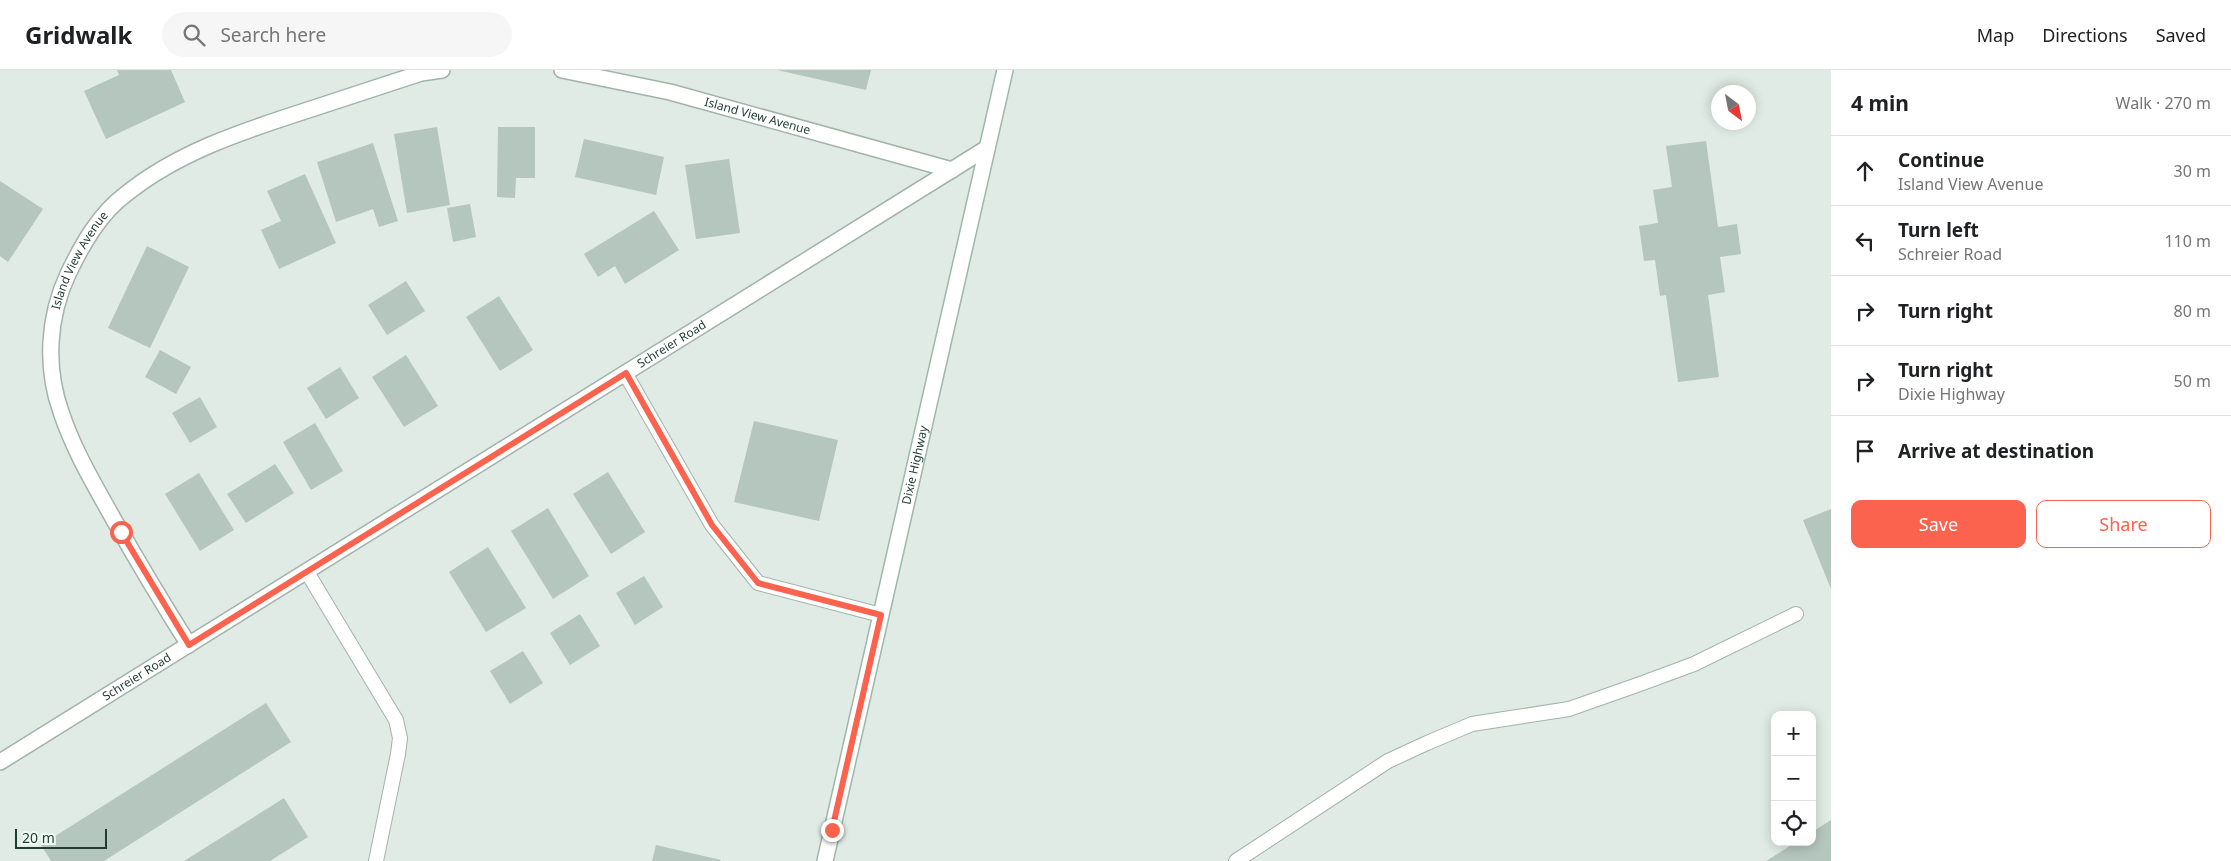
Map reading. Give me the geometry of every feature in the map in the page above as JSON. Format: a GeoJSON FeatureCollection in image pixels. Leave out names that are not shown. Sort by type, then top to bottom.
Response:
{"type":"FeatureCollection","features":[{"type":"Feature","properties":{"kind":"street","name":"Island View Avenue"},"geometry":{"type":"LineString","coordinates":[[189,645],[150,582],[77,455],[60,410],[51,363],[50,339],[59,293],[81,246],[108,210],[125,194],[162,168],[203,148],[268,123],[421,73],[440,70]]}},
{"type":"Feature","properties":{"kind":"street","name":"Island View Avenue"},"geometry":{"type":"LineString","coordinates":[[562,70],[670,92],[952,170]]}},
{"type":"Feature","properties":{"kind":"street","name":"Dixie Highway"},"geometry":{"type":"LineString","coordinates":[[825,861],[1005,70]]}},
{"type":"Feature","properties":{"kind":"street","name":"Schreier Road"},"geometry":{"type":"LineString","coordinates":[[0,762],[987,148]]}},
{"type":"Feature","properties":{"kind":"lane"},"geometry":{"type":"LineString","coordinates":[[626,373],[712,525],[758,583],[881,615]]}},
{"type":"Feature","properties":{"kind":"lane"},"geometry":{"type":"LineString","coordinates":[[307,572],[396,720],[400,738],[398,754],[376,861]]}},
{"type":"Feature","properties":{"kind":"lane"},"geometry":{"type":"LineString","coordinates":[[1236,861],[1388,761],[1428,743],[1472,724],[1568,709],[1640,684],[1694,664],[1796,614]]}},
{"type":"Feature","properties":{"kind":"building"},"geometry":{"type":"Polygon","coordinates":[[[117,70],[171,70],[185,102],[106,139],[84,91],[119,75],[117,70]]]}},
{"type":"Feature","properties":{"kind":"building"},"geometry":{"type":"Polygon","coordinates":[[[777,70],[871,70],[866,90],[777,70]]]}},
{"type":"Feature","properties":{"kind":"building"},"geometry":{"type":"Polygon","coordinates":[[[437,127],[450,205],[407,213],[394,134],[437,127]]]}},
{"type":"Feature","properties":{"kind":"building"},"geometry":{"type":"Polygon","coordinates":[[[498,127],[535,127],[535,178],[516,178],[515,198],[497,197],[498,127]]]}},
{"type":"Feature","properties":{"kind":"building"},"geometry":{"type":"Polygon","coordinates":[[[584,139],[664,157],[656,195],[575,177],[584,139]]]}},
{"type":"Feature","properties":{"kind":"building"},"geometry":{"type":"Polygon","coordinates":[[[1706,141],[1718,227],[1737,224],[1741,254],[1720,257],[1725,292],[1708,295],[1719,377],[1678,382],[1666,295],[1660,296],[1655,260],[1644,261],[1639,226],[1658,223],[1653,190],[1672,187],[1666,146],[1706,141]]]}},
{"type":"Feature","properties":{"kind":"building"},"geometry":{"type":"Polygon","coordinates":[[[373,143],[398,221],[379,227],[373,209],[336,222],[317,162],[373,143]]]}},
{"type":"Feature","properties":{"kind":"building"},"geometry":{"type":"Polygon","coordinates":[[[729,159],[740,233],[696,239],[685,165],[729,159]]]}},
{"type":"Feature","properties":{"kind":"building"},"geometry":{"type":"Polygon","coordinates":[[[305,174],[336,243],[279,269],[261,230],[281,221],[267,191],[305,174]]]}},
{"type":"Feature","properties":{"kind":"building"},"geometry":{"type":"Polygon","coordinates":[[[0,181],[43,209],[8,262],[0,256],[0,181]]]}},
{"type":"Feature","properties":{"kind":"building"},"geometry":{"type":"Polygon","coordinates":[[[470,204],[476,237],[453,242],[447,208],[470,204]]]}},
{"type":"Feature","properties":{"kind":"building"},"geometry":{"type":"Polygon","coordinates":[[[654,211],[679,250],[625,284],[615,266],[598,277],[584,254],[654,211]]]}},
{"type":"Feature","properties":{"kind":"building"},"geometry":{"type":"Polygon","coordinates":[[[147,246],[189,267],[150,348],[108,328],[147,246]]]}},
{"type":"Feature","properties":{"kind":"building"},"geometry":{"type":"Polygon","coordinates":[[[406,281],[425,311],[387,335],[368,305],[406,281]]]}},
{"type":"Feature","properties":{"kind":"building"},"geometry":{"type":"Polygon","coordinates":[[[499,296],[533,350],[500,371],[466,317],[499,296]]]}},
{"type":"Feature","properties":{"kind":"building"},"geometry":{"type":"Polygon","coordinates":[[[160,350],[191,367],[176,394],[145,377],[160,350]]]}},
{"type":"Feature","properties":{"kind":"building"},"geometry":{"type":"Polygon","coordinates":[[[406,355],[438,406],[404,427],[372,377],[406,355]]]}},
{"type":"Feature","properties":{"kind":"building"},"geometry":{"type":"Polygon","coordinates":[[[340,367],[359,398],[326,419],[307,388],[340,367]]]}},
{"type":"Feature","properties":{"kind":"building"},"geometry":{"type":"Polygon","coordinates":[[[200,397],[217,427],[190,443],[172,413],[200,397]]]}},
{"type":"Feature","properties":{"kind":"building"},"geometry":{"type":"Polygon","coordinates":[[[754,421],[838,440],[819,521],[734,502],[754,421]]]}},
{"type":"Feature","properties":{"kind":"building"},"geometry":{"type":"Polygon","coordinates":[[[315,423],[343,471],[311,490],[283,442],[315,423]]]}},
{"type":"Feature","properties":{"kind":"building"},"geometry":{"type":"Polygon","coordinates":[[[275,464],[294,493],[246,523],[227,494],[275,464]]]}},
{"type":"Feature","properties":{"kind":"building"},"geometry":{"type":"Polygon","coordinates":[[[608,472],[645,532],[611,554],[573,494],[608,472]]]}},
{"type":"Feature","properties":{"kind":"building"},"geometry":{"type":"Polygon","coordinates":[[[199,473],[234,530],[200,551],[165,494],[199,473]]]}},
{"type":"Feature","properties":{"kind":"building"},"geometry":{"type":"Polygon","coordinates":[[[548,508],[589,576],[553,599],[511,531],[548,508]]]}},
{"type":"Feature","properties":{"kind":"building"},"geometry":{"type":"Polygon","coordinates":[[[1831,509],[1831,589],[1803,520],[1831,509]]]}},
{"type":"Feature","properties":{"kind":"building"},"geometry":{"type":"Polygon","coordinates":[[[488,547],[526,608],[486,632],[449,572],[488,547]]]}},
{"type":"Feature","properties":{"kind":"building"},"geometry":{"type":"Polygon","coordinates":[[[644,576],[663,607],[635,625],[616,593],[644,576]]]}},
{"type":"Feature","properties":{"kind":"building"},"geometry":{"type":"Polygon","coordinates":[[[580,614],[600,646],[570,665],[550,633],[580,614]]]}},
{"type":"Feature","properties":{"kind":"building"},"geometry":{"type":"Polygon","coordinates":[[[523,651],[543,683],[510,704],[490,671],[523,651]]]}},
{"type":"Feature","properties":{"kind":"building"},"geometry":{"type":"Polygon","coordinates":[[[266,703],[291,742],[104,861],[51,861],[41,845],[266,703]]]}},
{"type":"Feature","properties":{"kind":"building"},"geometry":{"type":"Polygon","coordinates":[[[284,798],[308,837],[270,861],[184,861],[284,798]]]}},
{"type":"Feature","properties":{"kind":"building"},"geometry":{"type":"Polygon","coordinates":[[[1831,820],[1831,861],[1766,861],[1790,846],[1816,846],[1816,829],[1831,820]]]}},
{"type":"Feature","properties":{"kind":"building"},"geometry":{"type":"Polygon","coordinates":[[[656,845],[721,860],[652,861],[656,845]]]}},
{"type":"Feature","properties":{"kind":"route"},"geometry":{"type":"LineString","coordinates":[[121,532],[189,645],[626,373],[712,525],[758,583],[881,615],[832,830]]}}]}
